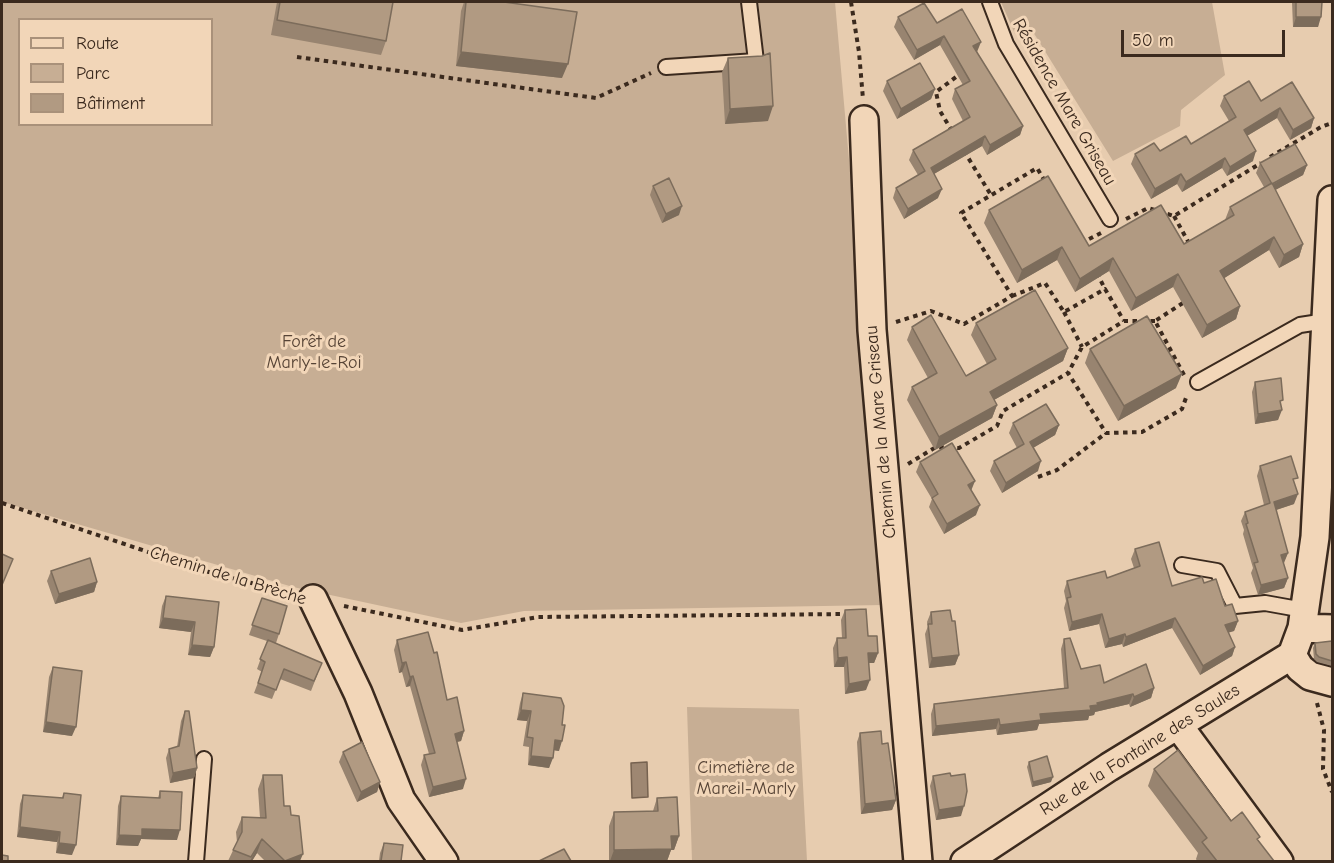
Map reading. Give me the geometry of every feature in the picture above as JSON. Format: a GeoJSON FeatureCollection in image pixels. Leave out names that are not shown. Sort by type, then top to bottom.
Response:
{"type":"FeatureCollection","features":[{"type":"Feature","properties":{"kind":"street","name":"Chemin de la Mare Griseau"},"geometry":{"type":"LineString","coordinates":[[864,120],[872,330],[918,861]]}},
{"type":"Feature","properties":{"kind":"street"},"geometry":{"type":"LineString","coordinates":[[1321,679],[1300,668],[1292,655],[1303,619],[1315,537],[1332,200]]}},
{"type":"Feature","properties":{"kind":"street","name":"Chemin de la Brèche"},"geometry":{"type":"LineString","coordinates":[[313,599],[358,693],[401,800],[444,861]]}},
{"type":"Feature","properties":{"kind":"street"},"geometry":{"type":"LineString","coordinates":[[1303,619],[1323,630],[1332,629]]}},
{"type":"Feature","properties":{"kind":"street","name":"Rue de la Fontaine des Saules"},"geometry":{"type":"LineString","coordinates":[[965,861],[1109,767],[1292,655]]}},
{"type":"Feature","properties":{"kind":"street"},"geometry":{"type":"LineString","coordinates":[[1178,725],[1279,861]]}},
{"type":"Feature","properties":{"kind":"lane"},"geometry":{"type":"LineString","coordinates":[[666,67],[756,61],[749,2]]}},
{"type":"Feature","properties":{"kind":"lane","name":"Résidence Mare Griseau"},"geometry":{"type":"LineString","coordinates":[[990,2],[1006,44],[1113,223]]}},
{"type":"Feature","properties":{"kind":"lane"},"geometry":{"type":"LineString","coordinates":[[1191,381],[1300,325],[1326,321]]}},
{"type":"Feature","properties":{"kind":"lane"},"geometry":{"type":"LineString","coordinates":[[1182,565],[1217,571],[1235,606],[1265,603],[1303,619]]}},
{"type":"Feature","properties":{"kind":"lane"},"geometry":{"type":"LineString","coordinates":[[196,861],[204,759]]}},
{"type":"Feature","properties":{"kind":"path"},"geometry":{"type":"LineString","coordinates":[[851,2],[859,52],[864,120]]}},
{"type":"Feature","properties":{"kind":"path"},"geometry":{"type":"LineString","coordinates":[[297,57],[596,98],[666,67]]}},
{"type":"Feature","properties":{"kind":"path"},"geometry":{"type":"LineString","coordinates":[[957,139],[940,111],[936,92],[964,72]]}},
{"type":"Feature","properties":{"kind":"path"},"geometry":{"type":"LineString","coordinates":[[1174,216],[1321,126],[1332,123]]}},
{"type":"Feature","properties":{"kind":"path"},"geometry":{"type":"LineString","coordinates":[[963,149],[991,195]]}},
{"type":"Feature","properties":{"kind":"path"},"geometry":{"type":"LineString","coordinates":[[1012,296],[961,213],[1037,168],[1048,187]]}},
{"type":"Feature","properties":{"kind":"path"},"geometry":{"type":"LineString","coordinates":[[1081,244],[1113,223],[1148,208],[1174,216],[1196,255]]}},
{"type":"Feature","properties":{"kind":"path"},"geometry":{"type":"LineString","coordinates":[[1075,234],[1084,250]]}},
{"type":"Feature","properties":{"kind":"path"},"geometry":{"type":"LineString","coordinates":[[1092,264],[1124,321]]}},
{"type":"Feature","properties":{"kind":"path"},"geometry":{"type":"LineString","coordinates":[[872,330],[932,311],[964,324],[1012,296],[1045,283],[1064,312],[1082,347]]}},
{"type":"Feature","properties":{"kind":"path"},"geometry":{"type":"LineString","coordinates":[[1064,312],[1105,289]]}},
{"type":"Feature","properties":{"kind":"path"},"geometry":{"type":"LineString","coordinates":[[883,457],[901,468],[936,447],[959,448],[998,426],[1003,411],[1068,373],[1082,347],[1124,321],[1155,321],[1193,296]]}},
{"type":"Feature","properties":{"kind":"path"},"geometry":{"type":"LineString","coordinates":[[1038,477],[1057,470],[1106,433],[1142,432],[1182,409],[1191,381],[1155,321]]}},
{"type":"Feature","properties":{"kind":"path"},"geometry":{"type":"LineString","coordinates":[[1068,373],[1106,433]]}},
{"type":"Feature","properties":{"kind":"path","name":"Chemin de la Brèche"},"geometry":{"type":"LineString","coordinates":[[2,503],[205,571],[313,599]]}},
{"type":"Feature","properties":{"kind":"path"},"geometry":{"type":"LineString","coordinates":[[313,599],[462,630],[538,617],[853,614]]}},
{"type":"Feature","properties":{"kind":"path"},"geometry":{"type":"LineString","coordinates":[[1321,679],[1324,730],[1323,769],[1332,792]]}},
{"type":"Feature","properties":{"kind":"green space","name":"Forêt de Marly-le-Roi"},"geometry":{"type":"Polygon","coordinates":[[[2,2],[835,2],[875,453],[883,605],[524,611],[461,623],[293,587],[2,502],[2,2]]]}},
{"type":"Feature","properties":{"kind":"green space"},"geometry":{"type":"Polygon","coordinates":[[[1001,2],[1212,2],[1225,75],[1181,110],[1180,126],[1113,161],[1030,27],[1015,34],[1001,2]]]}},
{"type":"Feature","properties":{"kind":"green space","name":"Cimetière de Mareil-Marly"},"geometry":{"type":"Polygon","coordinates":[[[687,707],[799,709],[807,861],[692,861],[687,707]]]}},
{"type":"Feature","properties":{"kind":"shaded area"},"geometry":{"type":"Polygon","coordinates":[[[647,762],[648,797],[632,798],[631,763],[647,762]]]}},
{"type":"Feature","properties":{"kind":"building"},"geometry":{"type":"Polygon","coordinates":[[[280,2],[393,2],[386,41],[277,20],[280,2]]]}},
{"type":"Feature","properties":{"kind":"building"},"geometry":{"type":"Polygon","coordinates":[[[466,2],[504,2],[577,12],[568,64],[461,52],[466,2]]]}},
{"type":"Feature","properties":{"kind":"building"},"geometry":{"type":"Polygon","coordinates":[[[1296,2],[1322,2],[1321,17],[1296,17],[1296,2]]]}},
{"type":"Feature","properties":{"kind":"building"},"geometry":{"type":"Polygon","coordinates":[[[924,3],[937,23],[962,9],[981,42],[973,46],[1023,126],[990,145],[985,136],[931,168],[942,189],[908,209],[896,188],[925,171],[913,150],[970,117],[955,89],[970,81],[944,36],[917,50],[898,17],[924,3]]]}},
{"type":"Feature","properties":{"kind":"building"},"geometry":{"type":"Polygon","coordinates":[[[770,53],[773,106],[730,109],[728,58],[762,56],[770,53]]]}},
{"type":"Feature","properties":{"kind":"building"},"geometry":{"type":"Polygon","coordinates":[[[920,63],[935,89],[901,109],[887,81],[920,63]]]}},
{"type":"Feature","properties":{"kind":"building"},"geometry":{"type":"Polygon","coordinates":[[[1249,81],[1261,101],[1292,82],[1314,118],[1293,130],[1280,108],[1244,130],[1256,151],[1230,167],[1225,158],[1186,182],[1181,174],[1155,189],[1135,154],[1154,143],[1160,151],[1186,136],[1191,144],[1236,117],[1224,96],[1249,81]]]}},
{"type":"Feature","properties":{"kind":"building"},"geometry":{"type":"Polygon","coordinates":[[[1295,144],[1307,165],[1272,184],[1260,163],[1295,144]]]}},
{"type":"Feature","properties":{"kind":"building"},"geometry":{"type":"Polygon","coordinates":[[[1048,176],[1089,246],[1161,205],[1184,244],[1234,215],[1230,207],[1272,183],[1303,244],[1284,255],[1274,237],[1220,271],[1240,306],[1207,325],[1178,274],[1136,298],[1113,258],[1080,279],[1062,247],[1022,270],[989,210],[1048,176]]]}},
{"type":"Feature","properties":{"kind":"building"},"geometry":{"type":"Polygon","coordinates":[[[669,178],[682,206],[666,214],[653,186],[669,178]]]}},
{"type":"Feature","properties":{"kind":"building"},"geometry":{"type":"Polygon","coordinates":[[[1035,290],[1068,348],[990,392],[997,405],[939,437],[912,387],[937,373],[912,327],[931,315],[966,376],[996,359],[976,323],[1035,290]]]}},
{"type":"Feature","properties":{"kind":"building"},"geometry":{"type":"Polygon","coordinates":[[[1147,316],[1182,374],[1124,406],[1090,349],[1147,316]]]}},
{"type":"Feature","properties":{"kind":"building"},"geometry":{"type":"Polygon","coordinates":[[[1281,378],[1282,410],[1258,414],[1255,382],[1281,378]]]}},
{"type":"Feature","properties":{"kind":"building"},"geometry":{"type":"Polygon","coordinates":[[[1046,404],[1059,425],[1030,442],[1041,461],[1006,483],[994,461],[1024,444],[1013,423],[1046,404]]]}},
{"type":"Feature","properties":{"kind":"building"},"geometry":{"type":"Polygon","coordinates":[[[952,443],[975,481],[968,485],[980,505],[947,524],[932,498],[938,494],[920,462],[952,443]]]}},
{"type":"Feature","properties":{"kind":"building"},"geometry":{"type":"Polygon","coordinates":[[[1291,456],[1298,478],[1293,479],[1298,494],[1274,502],[1288,553],[1281,555],[1288,578],[1261,585],[1254,563],[1258,562],[1246,524],[1248,523],[1245,512],[1270,503],[1260,466],[1291,456]]]}},
{"type":"Feature","properties":{"kind":"building"},"geometry":{"type":"Polygon","coordinates":[[[1159,542],[1172,586],[1202,577],[1204,583],[1216,579],[1225,606],[1232,604],[1238,621],[1225,625],[1235,647],[1203,666],[1175,618],[1126,637],[1125,634],[1109,639],[1102,614],[1072,622],[1067,598],[1071,597],[1067,581],[1105,571],[1107,578],[1140,566],[1135,549],[1159,542]]]}},
{"type":"Feature","properties":{"kind":"building"},"geometry":{"type":"Polygon","coordinates":[[[2,554],[13,559],[2,585],[2,554]]]}},
{"type":"Feature","properties":{"kind":"building"},"geometry":{"type":"Polygon","coordinates":[[[90,558],[97,582],[59,594],[51,571],[90,558]]]}},
{"type":"Feature","properties":{"kind":"building"},"geometry":{"type":"Polygon","coordinates":[[[166,596],[219,602],[214,647],[192,645],[195,622],[163,618],[166,596]]]}},
{"type":"Feature","properties":{"kind":"building"},"geometry":{"type":"Polygon","coordinates":[[[262,598],[287,606],[279,634],[252,625],[262,598]]]}},
{"type":"Feature","properties":{"kind":"building"},"geometry":{"type":"Polygon","coordinates":[[[866,609],[868,636],[877,636],[878,653],[868,653],[870,680],[849,684],[847,657],[838,658],[837,638],[846,638],[845,610],[866,609]]]}},
{"type":"Feature","properties":{"kind":"building"},"geometry":{"type":"Polygon","coordinates":[[[950,610],[952,621],[955,621],[959,655],[932,658],[928,624],[932,624],[931,612],[950,610]]]}},
{"type":"Feature","properties":{"kind":"building"},"geometry":{"type":"Polygon","coordinates":[[[428,632],[434,653],[437,652],[447,700],[457,697],[464,731],[455,734],[466,779],[433,787],[424,755],[435,753],[413,676],[410,677],[406,662],[402,663],[397,640],[428,632]]]}},
{"type":"Feature","properties":{"kind":"building"},"geometry":{"type":"Polygon","coordinates":[[[1070,638],[1081,669],[1100,665],[1104,683],[1146,664],[1154,688],[1134,697],[1133,694],[1097,703],[1098,705],[1090,706],[1091,710],[1040,714],[1041,720],[1000,725],[999,719],[936,726],[934,704],[1068,688],[1064,639],[1070,638]]]}},
{"type":"Feature","properties":{"kind":"building"},"geometry":{"type":"Polygon","coordinates":[[[268,640],[322,663],[314,681],[284,669],[276,690],[258,683],[265,662],[260,659],[268,640]]]}},
{"type":"Feature","properties":{"kind":"building"},"geometry":{"type":"Polygon","coordinates":[[[1332,641],[1332,661],[1316,654],[1315,643],[1332,641]]]}},
{"type":"Feature","properties":{"kind":"building"},"geometry":{"type":"Polygon","coordinates":[[[53,667],[82,671],[76,727],[46,722],[53,667]]]}},
{"type":"Feature","properties":{"kind":"building"},"geometry":{"type":"Polygon","coordinates":[[[523,693],[561,698],[564,706],[562,725],[565,725],[562,741],[555,740],[553,758],[531,756],[533,738],[527,737],[531,711],[521,710],[523,693]]]}},
{"type":"Feature","properties":{"kind":"building"},"geometry":{"type":"Polygon","coordinates":[[[185,711],[189,711],[197,768],[173,773],[169,749],[179,746],[185,711]]]}},
{"type":"Feature","properties":{"kind":"building"},"geometry":{"type":"Polygon","coordinates":[[[881,731],[882,744],[888,743],[896,800],[865,804],[860,733],[881,731]]]}},
{"type":"Feature","properties":{"kind":"building"},"geometry":{"type":"Polygon","coordinates":[[[362,742],[380,782],[361,792],[343,752],[362,742]]]}},
{"type":"Feature","properties":{"kind":"building"},"geometry":{"type":"Polygon","coordinates":[[[1178,750],[1231,821],[1242,812],[1260,837],[1257,839],[1274,861],[1217,861],[1202,842],[1207,838],[1154,769],[1178,750]]]}},
{"type":"Feature","properties":{"kind":"building"},"geometry":{"type":"Polygon","coordinates":[[[1047,756],[1053,777],[1033,782],[1029,762],[1047,756]]]}},
{"type":"Feature","properties":{"kind":"building"},"geometry":{"type":"Polygon","coordinates":[[[950,773],[951,776],[965,774],[967,791],[964,806],[939,810],[933,776],[950,773]]]}},
{"type":"Feature","properties":{"kind":"building"},"geometry":{"type":"Polygon","coordinates":[[[263,775],[282,775],[284,806],[290,806],[291,815],[299,816],[303,854],[285,861],[262,839],[251,857],[233,850],[242,832],[242,817],[266,818],[263,775]]]}},
{"type":"Feature","properties":{"kind":"building"},"geometry":{"type":"Polygon","coordinates":[[[160,791],[182,792],[180,830],[142,829],[142,836],[119,835],[121,796],[160,798],[160,791]]]}},
{"type":"Feature","properties":{"kind":"building"},"geometry":{"type":"Polygon","coordinates":[[[64,793],[81,795],[76,845],[59,843],[60,832],[20,827],[23,795],[63,798],[64,793]]]}},
{"type":"Feature","properties":{"kind":"building"},"geometry":{"type":"Polygon","coordinates":[[[677,797],[679,836],[671,836],[672,849],[614,850],[614,812],[658,811],[657,798],[677,797]]]}},
{"type":"Feature","properties":{"kind":"building"},"geometry":{"type":"Polygon","coordinates":[[[384,843],[403,845],[401,861],[381,861],[384,843]]]}},
{"type":"Feature","properties":{"kind":"building"},"geometry":{"type":"Polygon","coordinates":[[[564,849],[571,861],[539,861],[564,849]]]}},
{"type":"Feature","properties":{"kind":"building"},"geometry":{"type":"Polygon","coordinates":[[[2,855],[8,856],[8,861],[2,861],[2,855]]]}}]}
